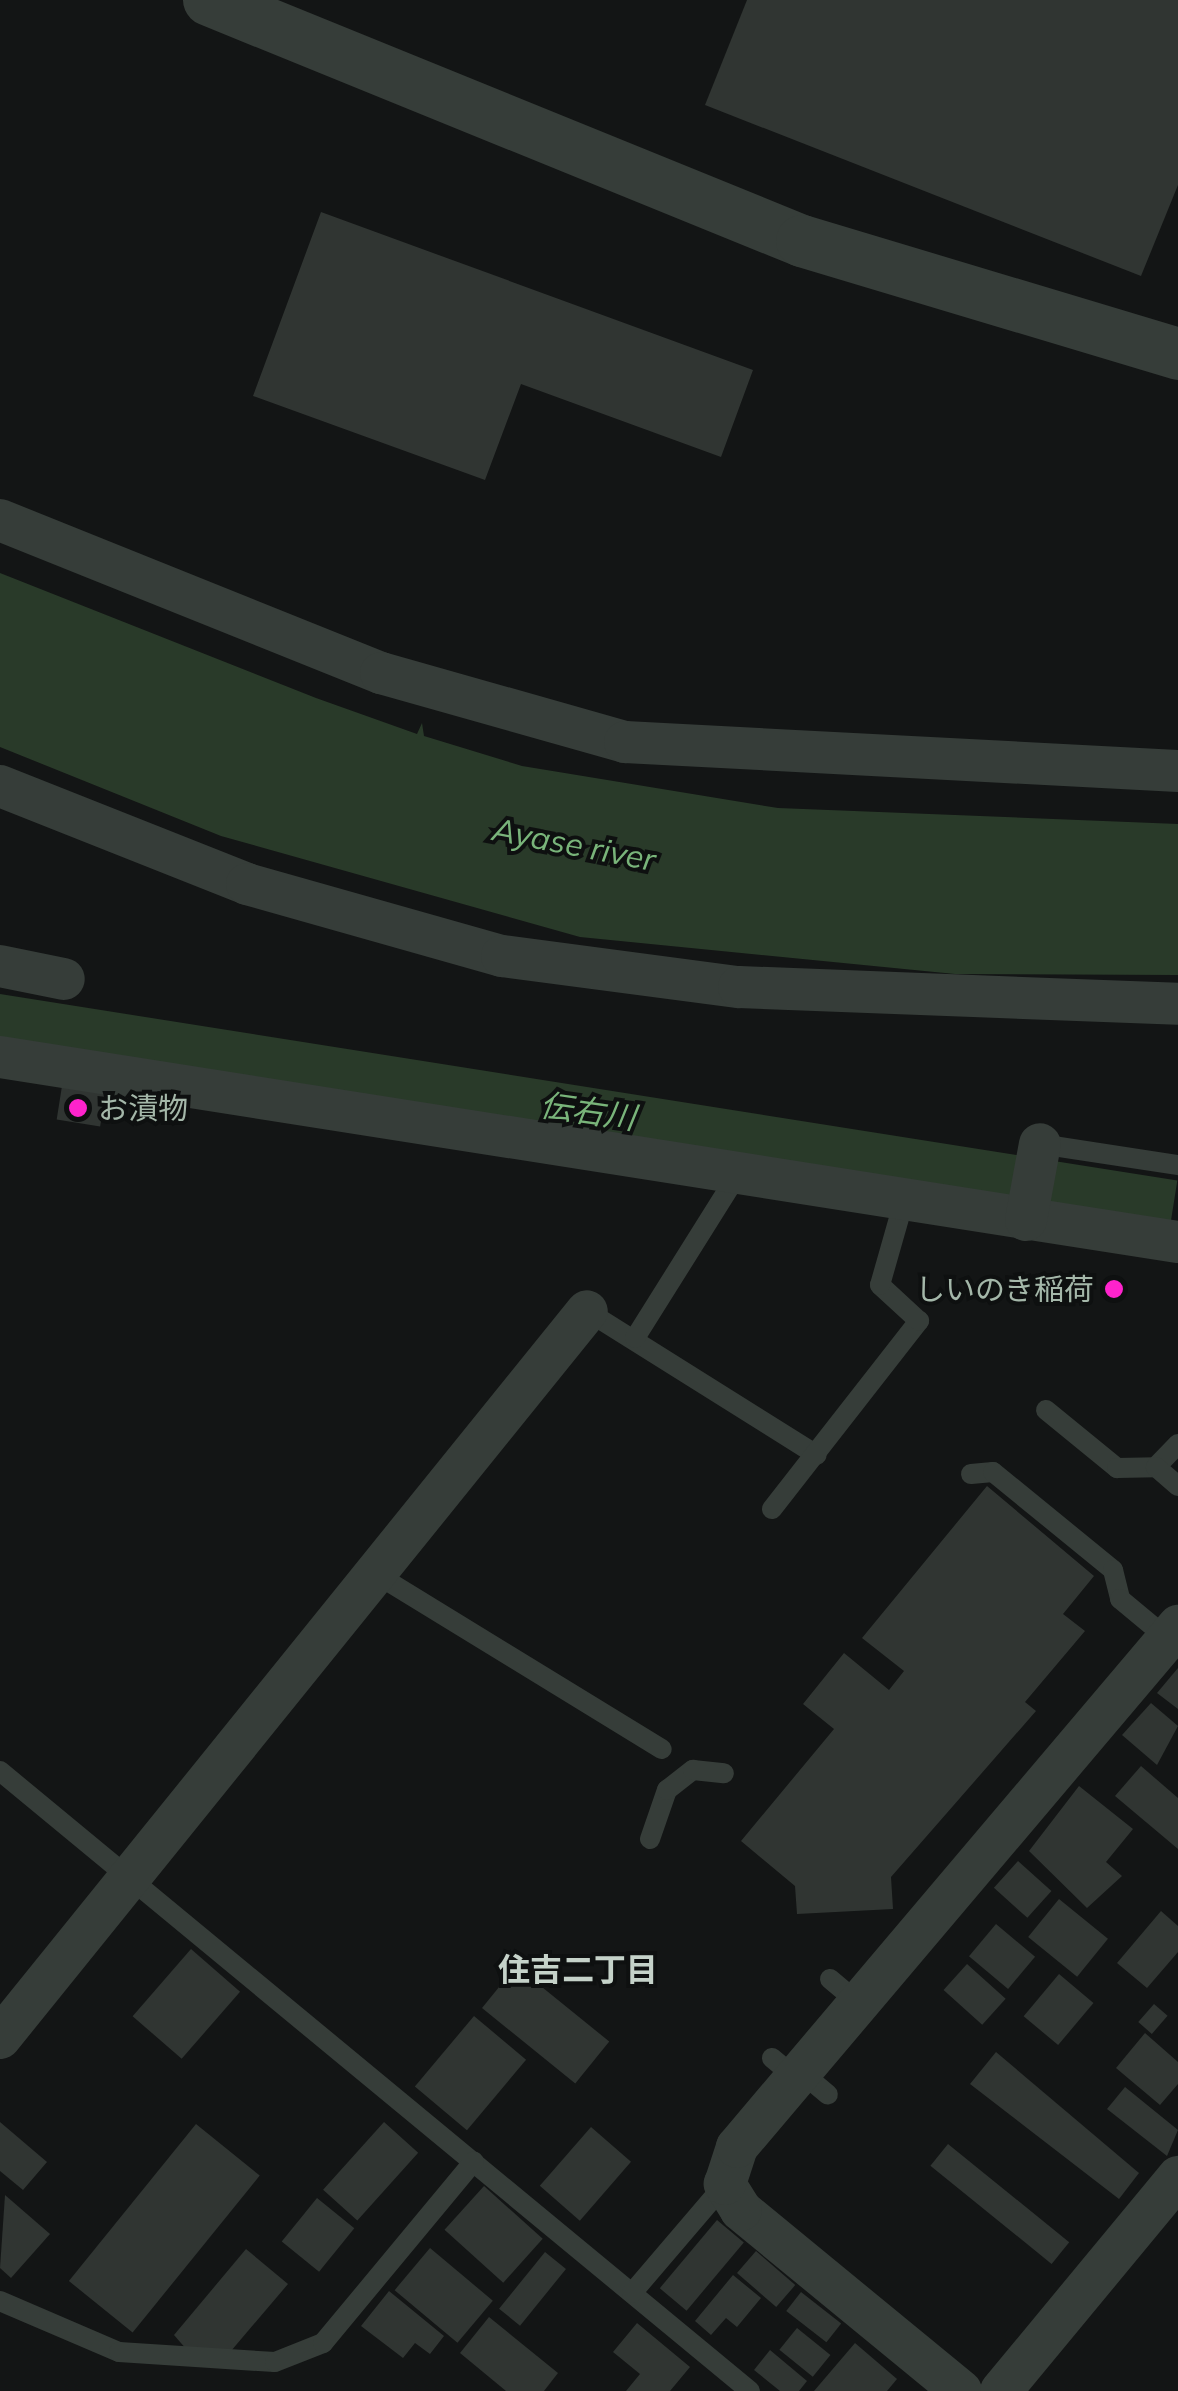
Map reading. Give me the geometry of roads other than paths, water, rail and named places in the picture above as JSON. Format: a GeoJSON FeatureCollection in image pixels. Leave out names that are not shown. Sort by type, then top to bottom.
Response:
{"type":"FeatureCollection","features":[{"type":"Feature","properties":{"kind":"street"},"geometry":{"type":"LineString","coordinates":[[208,0],[802,241],[1178,354]]}},
{"type":"Feature","properties":{"kind":"street"},"geometry":{"type":"LineString","coordinates":[[0,520],[381,673],[625,742],[1178,772]]}},
{"type":"Feature","properties":{"kind":"street"},"geometry":{"type":"LineString","coordinates":[[0,786],[247,884],[502,956],[739,987],[1178,1004]]}},
{"type":"Feature","properties":{"kind":"street"},"geometry":{"type":"LineString","coordinates":[[0,966],[64,978]]}},
{"type":"Feature","properties":{"kind":"street"},"geometry":{"type":"LineString","coordinates":[[0,1057],[1178,1242]]}},
{"type":"Feature","properties":{"kind":"street"},"geometry":{"type":"LineString","coordinates":[[1026,1220],[1040,1144]]}},
{"type":"Feature","properties":{"kind":"street"},"geometry":{"type":"LineString","coordinates":[[0,2038],[128,1872],[376,1574],[587,1311]]}},
{"type":"Feature","properties":{"kind":"street"},"geometry":{"type":"LineString","coordinates":[[961,2391],[740,2210],[724,2184],[738,2147],[799,2076],[845,1991],[1173,1632]]}},
{"type":"Feature","properties":{"kind":"street"},"geometry":{"type":"LineString","coordinates":[[1011,2368],[1066,2295],[1178,2177]]}},
{"type":"Feature","properties":{"kind":"lane"},"geometry":{"type":"LineString","coordinates":[[1040,1144],[1178,1164]]}},
{"type":"Feature","properties":{"kind":"lane"},"geometry":{"type":"LineString","coordinates":[[635,1338],[738,1174]]}},
{"type":"Feature","properties":{"kind":"lane"},"geometry":{"type":"LineString","coordinates":[[772,1509],[920,1321],[880,1285],[904,1200]]}},
{"type":"Feature","properties":{"kind":"lane"},"geometry":{"type":"LineString","coordinates":[[587,1311],[817,1455]]}},
{"type":"Feature","properties":{"kind":"lane"},"geometry":{"type":"LineString","coordinates":[[1046,1410],[1117,1468],[1156,1468],[1178,1486]]}},
{"type":"Feature","properties":{"kind":"lane"},"geometry":{"type":"LineString","coordinates":[[1156,1468],[1178,1444]]}},
{"type":"Feature","properties":{"kind":"lane"},"geometry":{"type":"LineString","coordinates":[[971,1474],[993,1472],[1113,1570],[1120,1599],[1173,1632]]}},
{"type":"Feature","properties":{"kind":"lane"},"geometry":{"type":"LineString","coordinates":[[376,1574],[662,1750]]}},
{"type":"Feature","properties":{"kind":"lane"},"geometry":{"type":"LineString","coordinates":[[650,1839],[668,1790],[692,1770],[724,1773]]}},
{"type":"Feature","properties":{"kind":"lane"},"geometry":{"type":"LineString","coordinates":[[0,1771],[128,1872],[750,2391]]}},
{"type":"Feature","properties":{"kind":"lane"},"geometry":{"type":"LineString","coordinates":[[0,2301],[119,2352],[274,2362],[323,2343],[474,2161]]}},
{"type":"Feature","properties":{"kind":"lane"},"geometry":{"type":"LineString","coordinates":[[632,2293],[724,2184]]}},
{"type":"Feature","properties":{"kind":"water","name":"Ayase river"},"geometry":{"type":"Polygon","coordinates":[[[0,573],[316,698],[417,734],[422,723],[424,736],[522,766],[778,808],[1178,824],[1178,975],[955,974],[580,937],[221,836],[0,747],[0,573]]]}},
{"type":"Feature","properties":{"kind":"water","name":"伝右川"},"geometry":{"type":"Polygon","coordinates":[[[0,994],[1177,1180],[1170,1226],[0,1041],[0,994]]]}},
{"type":"Feature","properties":{"kind":"place","name":"お漬物"},"geometry":{"type":"Point","coordinates":[78,1108]}},
{"type":"Feature","properties":{"kind":"place","name":"しいのき稲荷"},"geometry":{"type":"Point","coordinates":[1114,1289]}},
{"type":"Feature","properties":{"kind":"district","name":"住吉二丁目"},"geometry":{"type":"Point","coordinates":[578,1969]}}]}
